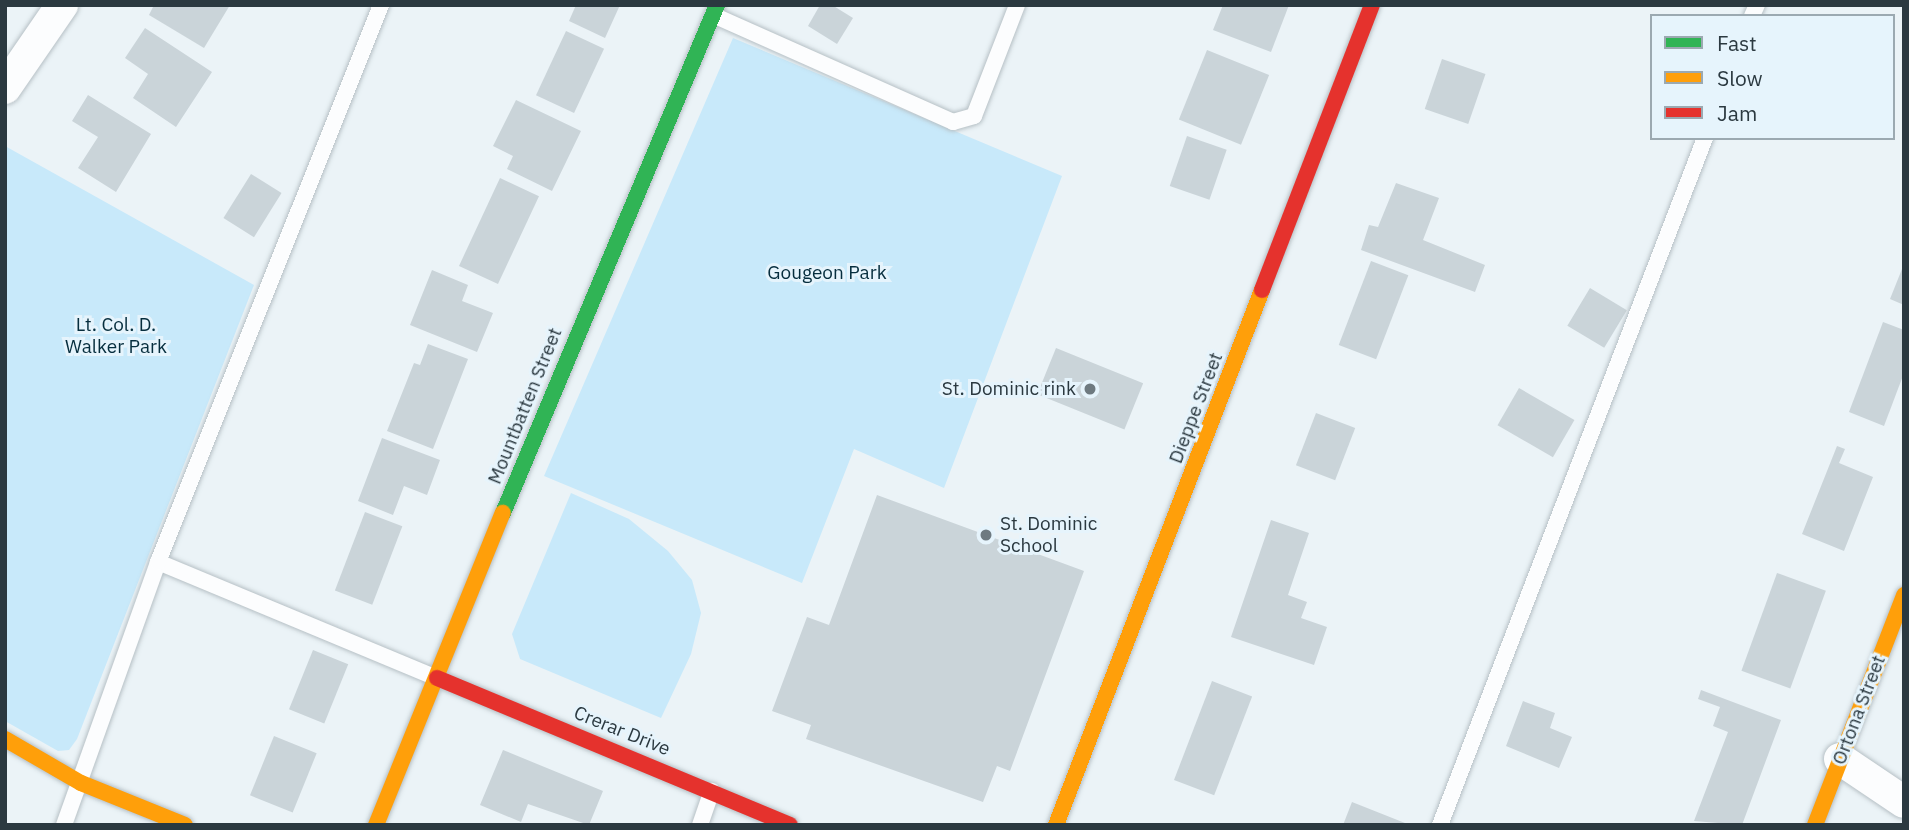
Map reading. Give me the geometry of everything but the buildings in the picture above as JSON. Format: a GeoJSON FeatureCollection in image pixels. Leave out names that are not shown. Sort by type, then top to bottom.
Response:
{"type":"FeatureCollection","features":[{"type":"Feature","properties":{"kind":"street"},"geometry":{"type":"LineString","coordinates":[[5,88],[62,5]]}},
{"type":"Feature","properties":{"kind":"street","name":"Dieppe Street"},"geometry":{"type":"LineString","coordinates":[[1056,825],[1372,5]]}},
{"type":"Feature","properties":{"kind":"street","name":"Mountbatten Street"},"geometry":{"type":"LineString","coordinates":[[376,825],[562,369],[715,10]]}},
{"type":"Feature","properties":{"kind":"street","name":"Ortona Street"},"geometry":{"type":"LineString","coordinates":[[1815,825],[1904,595]]}},
{"type":"Feature","properties":{"kind":"street","name":"Crerar Drive"},"geometry":{"type":"LineString","coordinates":[[437,678],[790,825]]}},
{"type":"Feature","properties":{"kind":"street"},"geometry":{"type":"LineString","coordinates":[[5,740],[80,783],[185,825]]}},
{"type":"Feature","properties":{"kind":"street"},"geometry":{"type":"LineString","coordinates":[[1840,760],[1904,802]]}},
{"type":"Feature","properties":{"kind":"street"},"geometry":{"type":"LineString","coordinates":[[1900,825],[1904,816]]}},
{"type":"Feature","properties":{"kind":"lane"},"geometry":{"type":"LineString","coordinates":[[64,825],[158,562],[381,5]]}},
{"type":"Feature","properties":{"kind":"lane"},"geometry":{"type":"LineString","coordinates":[[715,10],[953,122],[974,116],[1017,5]]}},
{"type":"Feature","properties":{"kind":"lane"},"geometry":{"type":"LineString","coordinates":[[1440,825],[1704,140]]}},
{"type":"Feature","properties":{"kind":"lane"},"geometry":{"type":"LineString","coordinates":[[158,562],[437,678]]}},
{"type":"Feature","properties":{"kind":"lane"},"geometry":{"type":"LineString","coordinates":[[699,825],[712,791]]}},
{"type":"Feature","properties":{"kind":"green space","name":"Gougeon Park"},"geometry":{"type":"Polygon","coordinates":[[[733,38],[1062,176],[944,488],[854,449],[802,583],[544,476],[733,38]]]}},
{"type":"Feature","properties":{"kind":"green space","name":"Lt. Col. D. Walker Park"},"geometry":{"type":"Polygon","coordinates":[[[5,146],[254,285],[77,739],[69,750],[58,751],[5,721],[5,146]]]}},
{"type":"Feature","properties":{"kind":"green space"},"geometry":{"type":"Polygon","coordinates":[[[571,493],[629,519],[668,551],[692,580],[701,613],[691,654],[661,718],[520,659],[512,634],[571,493]]]}},
{"type":"Feature","properties":{"kind":"traffic: fast"},"geometry":{"type":"LineString","coordinates":[[503,513],[717,5]]}},
{"type":"Feature","properties":{"kind":"traffic: slow"},"geometry":{"type":"LineString","coordinates":[[1056,825],[1262,290]]}},
{"type":"Feature","properties":{"kind":"traffic: slow"},"geometry":{"type":"LineString","coordinates":[[376,825],[503,513]]}},
{"type":"Feature","properties":{"kind":"traffic: slow"},"geometry":{"type":"LineString","coordinates":[[1815,825],[1904,595]]}},
{"type":"Feature","properties":{"kind":"traffic: slow"},"geometry":{"type":"LineString","coordinates":[[5,739],[81,783],[185,825]]}},
{"type":"Feature","properties":{"kind":"traffic: jam"},"geometry":{"type":"LineString","coordinates":[[1262,290],[1372,5]]}},
{"type":"Feature","properties":{"kind":"traffic: jam"},"geometry":{"type":"LineString","coordinates":[[437,678],[790,825]]}},
{"type":"Feature","properties":{"kind":"place","name":"St. Dominic rink"},"geometry":{"type":"Point","coordinates":[1090,389]}},
{"type":"Feature","properties":{"kind":"place","name":"St. Dominic School"},"geometry":{"type":"Point","coordinates":[986,535]}}]}
